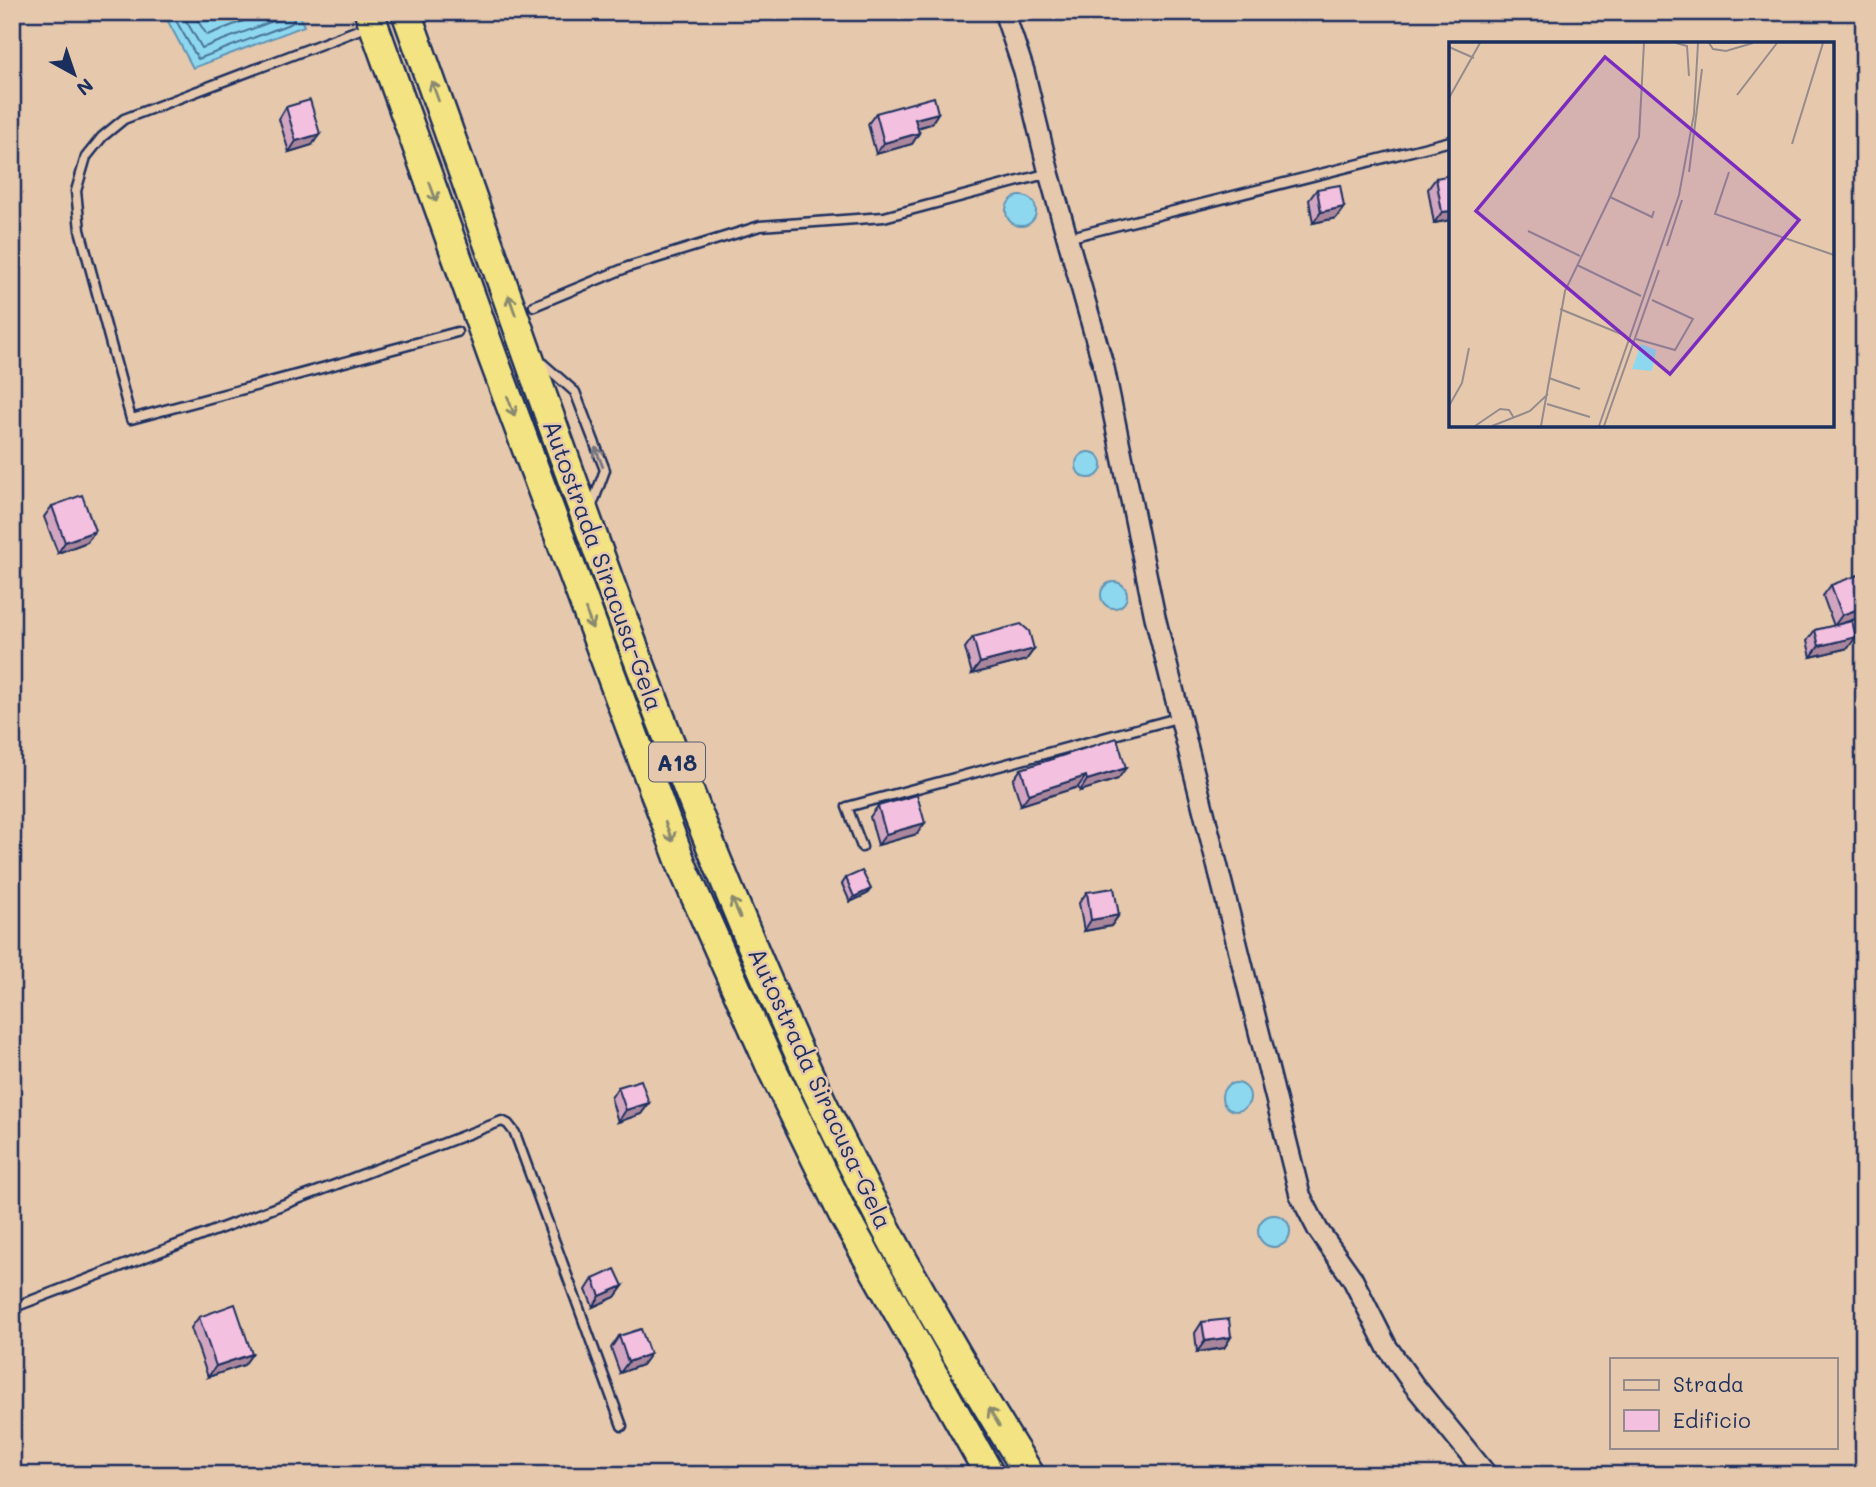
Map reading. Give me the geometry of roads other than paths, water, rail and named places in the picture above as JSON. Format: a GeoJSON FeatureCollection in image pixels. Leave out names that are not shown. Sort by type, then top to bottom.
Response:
{"type":"FeatureCollection","features":[{"type":"Feature","properties":{"kind":"highway","name":"Autostrada Siracusa-Gela"},"geometry":{"type":"LineString","coordinates":[[406,12],[586,521],[714,857],[800,1056],[873,1204],[996,1421],[1030,1475]]}},
{"type":"Feature","properties":{"kind":"highway","name":"Autostrada Siracusa-Gela"},"geometry":{"type":"LineString","coordinates":[[364,21],[682,868],[772,1069],[843,1214],[989,1475]]}},
{"type":"Feature","properties":{"kind":"street"},"geometry":{"type":"LineString","coordinates":[[1004,12],[1024,71],[1049,173],[1104,368],[1155,617],[1300,1195],[1318,1230],[1352,1278],[1387,1347],[1413,1384],[1488,1475]]}},
{"type":"Feature","properties":{"kind":"lane"},"geometry":{"type":"LineString","coordinates":[[364,21],[124,119],[102,137],[86,157],[76,191],[80,230],[131,419],[457,332]]}},
{"type":"Feature","properties":{"kind":"lane"},"geometry":{"type":"LineString","coordinates":[[1067,238],[1449,142]]}},
{"type":"Feature","properties":{"kind":"lane"},"geometry":{"type":"LineString","coordinates":[[534,306],[628,267],[760,226],[884,217],[1049,173]]}},
{"type":"Feature","properties":{"kind":"lane"},"geometry":{"type":"LineString","coordinates":[[862,847],[847,807],[1181,717]]}},
{"type":"Feature","properties":{"kind":"lane"},"geometry":{"type":"LineString","coordinates":[[12,1308],[502,1121],[515,1133],[622,1426]]}},
{"type":"Feature","properties":{"kind":"water"},"geometry":{"type":"Polygon","coordinates":[[[163,12],[298,12],[304,26],[193,68],[163,12]]]}},
{"type":"Feature","properties":{"kind":"water"},"geometry":{"type":"Polygon","coordinates":[[[1021,196],[1032,200],[1036,211],[1032,222],[1021,226],[1010,222],[1006,211],[1010,200],[1021,196]]]}},
{"type":"Feature","properties":{"kind":"water"},"geometry":{"type":"Polygon","coordinates":[[[1089,452],[1098,456],[1102,465],[1098,474],[1089,478],[1080,474],[1076,465],[1080,456],[1089,452]]]}},
{"type":"Feature","properties":{"kind":"water"},"geometry":{"type":"Polygon","coordinates":[[[1114,582],[1123,586],[1127,595],[1123,604],[1114,608],[1105,604],[1101,595],[1105,586],[1114,582]]]}},
{"type":"Feature","properties":{"kind":"water"},"geometry":{"type":"Polygon","coordinates":[[[1236,1083],[1246,1087],[1250,1097],[1246,1107],[1236,1111],[1226,1107],[1222,1097],[1226,1087],[1236,1083]]]}},
{"type":"Feature","properties":{"kind":"water"},"geometry":{"type":"Polygon","coordinates":[[[1274,1215],[1285,1220],[1290,1231],[1285,1242],[1274,1247],[1263,1242],[1258,1231],[1263,1220],[1274,1215]]]}}]}
